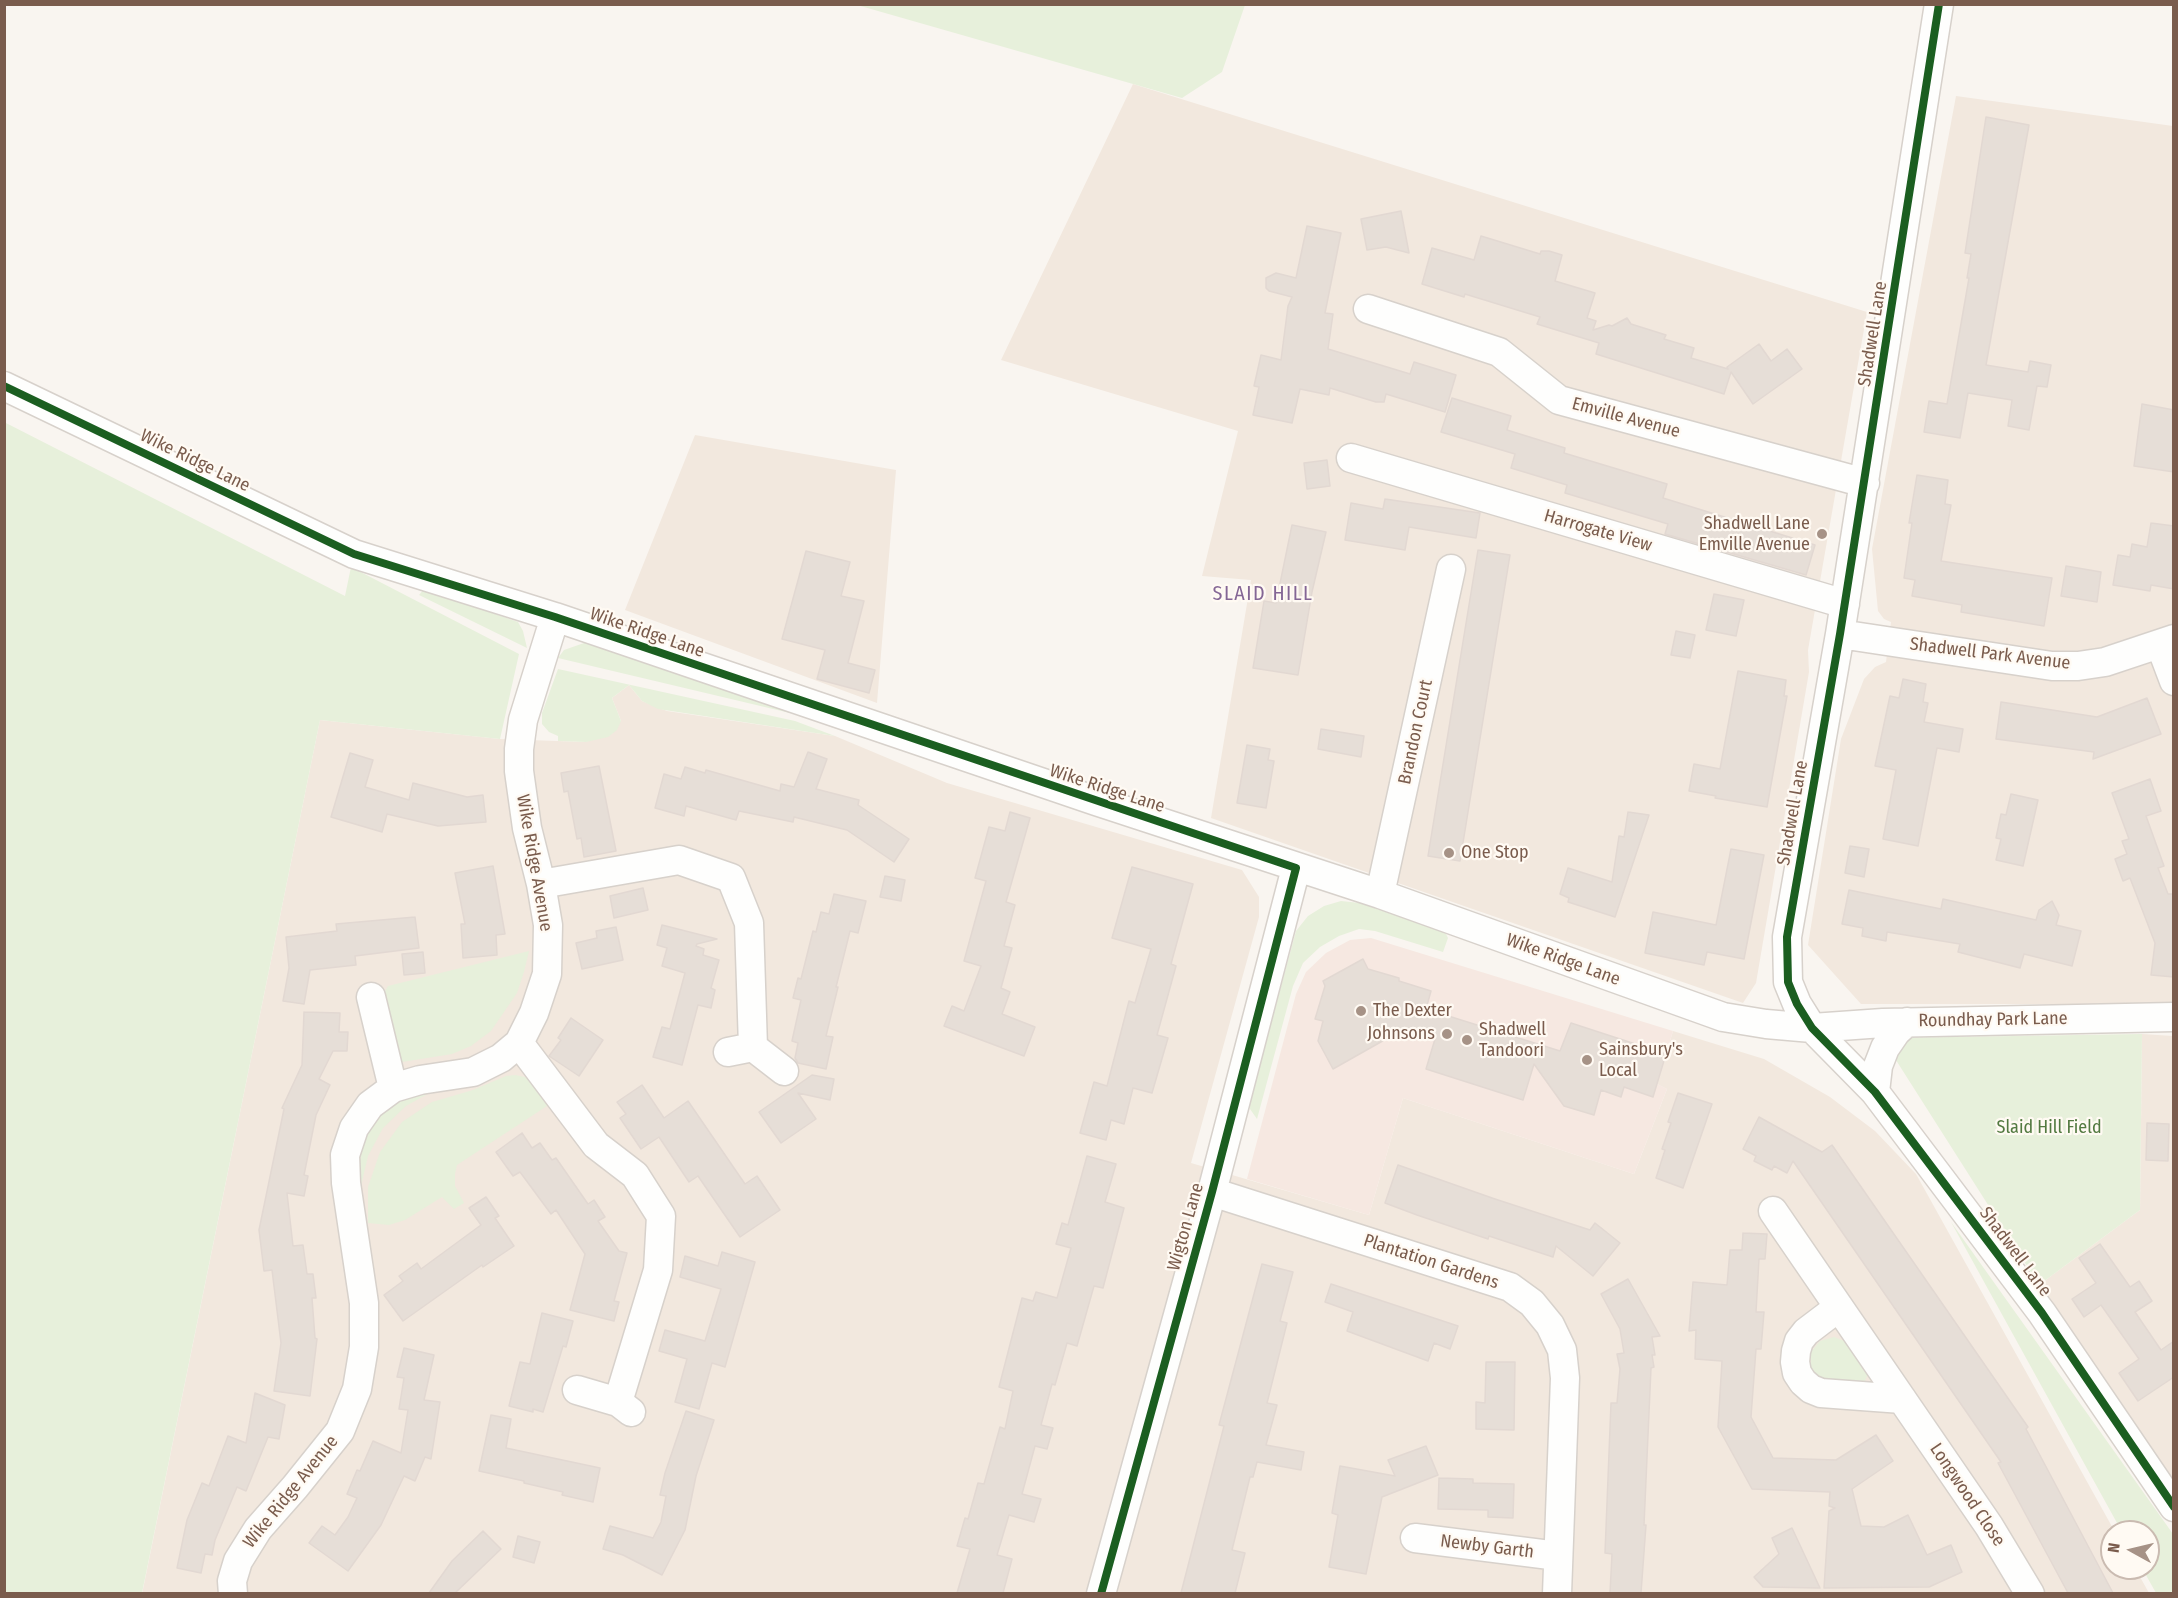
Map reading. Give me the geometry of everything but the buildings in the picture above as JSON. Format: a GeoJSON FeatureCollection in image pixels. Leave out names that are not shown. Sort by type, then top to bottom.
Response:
{"type":"FeatureCollection","features":[{"type":"Feature","properties":{"kind":"street","name":"Shadwell Lane"},"geometry":{"type":"LineString","coordinates":[[1939,4],[1845,604],[1787,937],[1788,982],[1797,1004],[1812,1028],[1875,1092],[2043,1313],[2174,1506]]}},
{"type":"Feature","properties":{"kind":"street","name":"Emville Avenue"},"geometry":{"type":"LineString","coordinates":[[1368,309],[1499,352],[1559,400],[1864,483]]}},
{"type":"Feature","properties":{"kind":"street","name":"Wike Ridge Lane"},"geometry":{"type":"LineString","coordinates":[[4,386],[354,554],[555,617],[1296,868],[1380,894],[1723,1017],[1812,1028]]}},
{"type":"Feature","properties":{"kind":"street","name":"Harrogate View"},"geometry":{"type":"LineString","coordinates":[[1352,458],[1845,604]]}},
{"type":"Feature","properties":{"kind":"street","name":"Brandon Court"},"geometry":{"type":"LineString","coordinates":[[1380,894],[1451,569]]}},
{"type":"Feature","properties":{"kind":"street","name":"Wike Ridge Avenue"},"geometry":{"type":"LineString","coordinates":[[233,1593],[232,1581],[238,1561],[258,1529],[340,1431],[357,1389],[364,1347],[364,1303],[346,1183],[345,1155],[354,1128],[370,1105],[393,1089],[420,1080],[473,1072],[501,1058],[519,1043],[534,1014],[547,974],[548,925],[541,884],[527,828],[519,771],[519,749],[523,720],[555,617]]}},
{"type":"Feature","properties":{"kind":"street","name":"Shadwell Park Avenue"},"geometry":{"type":"LineString","coordinates":[[1840,634],[2052,666],[2078,666],[2105,662],[2167,642]]}},
{"type":"Feature","properties":{"kind":"street"},"geometry":{"type":"LineString","coordinates":[[2167,642],[2174,681]]}},
{"type":"Feature","properties":{"kind":"street"},"geometry":{"type":"LineString","coordinates":[[541,884],[679,860],[731,878],[750,923],[741,1049],[784,1071]]}},
{"type":"Feature","properties":{"kind":"street","name":"Wigton Lane"},"geometry":{"type":"LineString","coordinates":[[1101,1593],[1212,1192],[1296,868]]}},
{"type":"Feature","properties":{"kind":"street"},"geometry":{"type":"LineString","coordinates":[[371,997],[393,1089]]}},
{"type":"Feature","properties":{"kind":"street","name":"Roundhay Park Lane"},"geometry":{"type":"LineString","coordinates":[[1812,1028],[1907,1022],[2174,1017]]}},
{"type":"Feature","properties":{"kind":"street"},"geometry":{"type":"LineString","coordinates":[[1875,1092],[1878,1066],[1885,1048],[1896,1032],[1907,1022]]}},
{"type":"Feature","properties":{"kind":"street"},"geometry":{"type":"LineString","coordinates":[[519,1043],[596,1145],[635,1175],[662,1216],[658,1270],[625,1407],[577,1390]]}},
{"type":"Feature","properties":{"kind":"street","name":"Plantation Gardens"},"geometry":{"type":"LineString","coordinates":[[1212,1192],[1510,1287],[1532,1303],[1550,1325],[1562,1350],[1565,1378],[1557,1593]]}},
{"type":"Feature","properties":{"kind":"street","name":"Longwood Close"},"geometry":{"type":"LineString","coordinates":[[1773,1211],[1989,1526],[2023,1591]]}},
{"type":"Feature","properties":{"kind":"street"},"geometry":{"type":"LineString","coordinates":[[1839,1306],[1806,1332],[1800,1341],[1795,1362],[1797,1372],[1803,1382],[1811,1389],[1821,1393],[1902,1399]]}},
{"type":"Feature","properties":{"kind":"street","name":"Newby Garth"},"geometry":{"type":"LineString","coordinates":[[1415,1538],[1558,1556]]}},
{"type":"Feature","properties":{"kind":"shaded area"},"geometry":{"type":"Polygon","coordinates":[[[1133,84],[1867,312],[1808,650],[1809,672],[1756,983],[1743,1003],[1211,818],[1251,580],[1202,576],[1238,431],[1001,360],[1133,84]]]}},
{"type":"Feature","properties":{"kind":"shaded area"},"geometry":{"type":"Polygon","coordinates":[[[1956,96],[2173,126],[2173,1004],[1861,1004],[1808,945],[1841,739],[1864,679],[1875,667],[1886,662],[1891,622],[1884,619],[1878,611],[1872,549],[1956,96]]]}},
{"type":"Feature","properties":{"kind":"shaded area"},"geometry":{"type":"Polygon","coordinates":[[[695,435],[896,470],[877,703],[625,610],[695,435]]]}},
{"type":"Feature","properties":{"kind":"shaded area"},"geometry":{"type":"Polygon","coordinates":[[[629,685],[642,701],[667,711],[835,736],[947,783],[1242,870],[1259,897],[1259,917],[1191,1163],[1369,1215],[1403,1098],[1634,1174],[1667,1089],[1657,1084],[1673,1031],[1764,1059],[1830,1097],[1875,1131],[1916,1174],[2108,1520],[2100,1520],[2100,1580],[2142,1580],[2149,1593],[142,1594],[320,720],[500,739],[586,742],[621,721],[612,698],[629,685]]]}},
{"type":"Feature","properties":{"kind":"shaded area"},"geometry":{"type":"Polygon","coordinates":[[[1371,938],[1673,1031],[1657,1084],[1667,1089],[1634,1174],[1403,1098],[1369,1215],[1247,1179],[1296,994],[1306,972],[1326,953],[1350,940],[1371,938]]]}},
{"type":"Feature","properties":{"kind":"shaded area"},"geometry":{"type":"Polygon","coordinates":[[[2142,1034],[2173,1036],[2173,1480],[2039,1285],[2140,1210],[2142,1034]]]}},
{"type":"Feature","properties":{"kind":"green space"},"geometry":{"type":"Polygon","coordinates":[[[857,5],[1245,5],[1222,72],[1182,98],[857,5]]]}},
{"type":"Feature","properties":{"kind":"green space"},"geometry":{"type":"Polygon","coordinates":[[[4,422],[345,596],[351,567],[519,654],[500,739],[320,720],[142,1593],[5,1593],[4,422]]]}},
{"type":"Feature","properties":{"kind":"green space"},"geometry":{"type":"Polygon","coordinates":[[[424,589],[518,622],[527,648],[419,595],[424,589]]]}},
{"type":"Feature","properties":{"kind":"green space"},"geometry":{"type":"Polygon","coordinates":[[[584,643],[594,643],[790,711],[790,713],[558,658],[564,650],[584,643]]]}},
{"type":"Feature","properties":{"kind":"green space"},"geometry":{"type":"Polygon","coordinates":[[[558,669],[795,721],[835,736],[658,709],[642,701],[629,685],[612,698],[621,721],[617,730],[608,737],[586,742],[558,741],[558,736],[549,732],[542,724],[542,713],[558,669]]]}},
{"type":"Feature","properties":{"kind":"green space"},"geometry":{"type":"Polygon","coordinates":[[[1341,901],[1360,903],[1441,931],[1448,938],[1443,952],[1375,931],[1359,929],[1339,936],[1320,947],[1303,963],[1293,986],[1257,1119],[1250,1109],[1250,1101],[1296,931],[1308,916],[1324,906],[1341,901]]]}},
{"type":"Feature","properties":{"kind":"green space"},"geometry":{"type":"Polygon","coordinates":[[[529,951],[517,993],[491,1031],[471,1046],[452,1054],[402,1062],[384,1004],[384,993],[388,986],[529,951]]]}},
{"type":"Feature","properties":{"kind":"green space","name":"Slaid Hill Field"},"geometry":{"type":"Polygon","coordinates":[[[2142,1034],[2140,1210],[2039,1285],[1887,1046],[1886,1038],[2142,1034]]]}},
{"type":"Feature","properties":{"kind":"green space"},"geometry":{"type":"Polygon","coordinates":[[[515,1075],[533,1082],[550,1104],[457,1165],[455,1186],[464,1203],[454,1209],[442,1197],[405,1220],[389,1225],[368,1223],[368,1187],[380,1152],[402,1122],[432,1102],[473,1090],[506,1076],[515,1075]]]}},
{"type":"Feature","properties":{"kind":"green space"},"geometry":{"type":"Polygon","coordinates":[[[433,1091],[406,1106],[383,1128],[368,1156],[361,1186],[359,1164],[364,1141],[374,1121],[391,1105],[411,1095],[433,1091]]]}},
{"type":"Feature","properties":{"kind":"green space"},"geometry":{"type":"Polygon","coordinates":[[[1951,1222],[2173,1534],[2173,1593],[2156,1593],[2149,1580],[2160,1580],[2160,1520],[2115,1520],[1951,1222]]]}},
{"type":"Feature","properties":{"kind":"green space"},"geometry":{"type":"Polygon","coordinates":[[[1834,1337],[1847,1342],[1868,1374],[1864,1383],[1828,1382],[1815,1374],[1811,1368],[1811,1352],[1820,1341],[1834,1337]]]}},
{"type":"Feature","properties":{"kind":"cycle path"},"geometry":{"type":"LineString","coordinates":[[1939,4],[1840,634],[1787,937],[1788,982],[1797,1004],[1812,1028],[1875,1092],[2042,1313],[2174,1507]]}},
{"type":"Feature","properties":{"kind":"cycle path"},"geometry":{"type":"LineString","coordinates":[[4,386],[354,554],[555,617],[1296,868],[1212,1192],[1101,1594]]}},
{"type":"Feature","properties":{"kind":"place","name":"Shadwell Lane Emville Avenue"},"geometry":{"type":"Point","coordinates":[1822,534]}},
{"type":"Feature","properties":{"kind":"place","name":"One Stop"},"geometry":{"type":"Point","coordinates":[1449,853]}},
{"type":"Feature","properties":{"kind":"place","name":"The Dexter"},"geometry":{"type":"Point","coordinates":[1361,1011]}},
{"type":"Feature","properties":{"kind":"place","name":"Johnsons"},"geometry":{"type":"Point","coordinates":[1447,1034]}},
{"type":"Feature","properties":{"kind":"place","name":"Shadwell Tandoori"},"geometry":{"type":"Point","coordinates":[1467,1040]}},
{"type":"Feature","properties":{"kind":"place","name":"Sainsbury's Local"},"geometry":{"type":"Point","coordinates":[1587,1060]}},
{"type":"Feature","properties":{"kind":"district","name":"SLAID HILL"},"geometry":{"type":"Point","coordinates":[1263,594]}}]}
